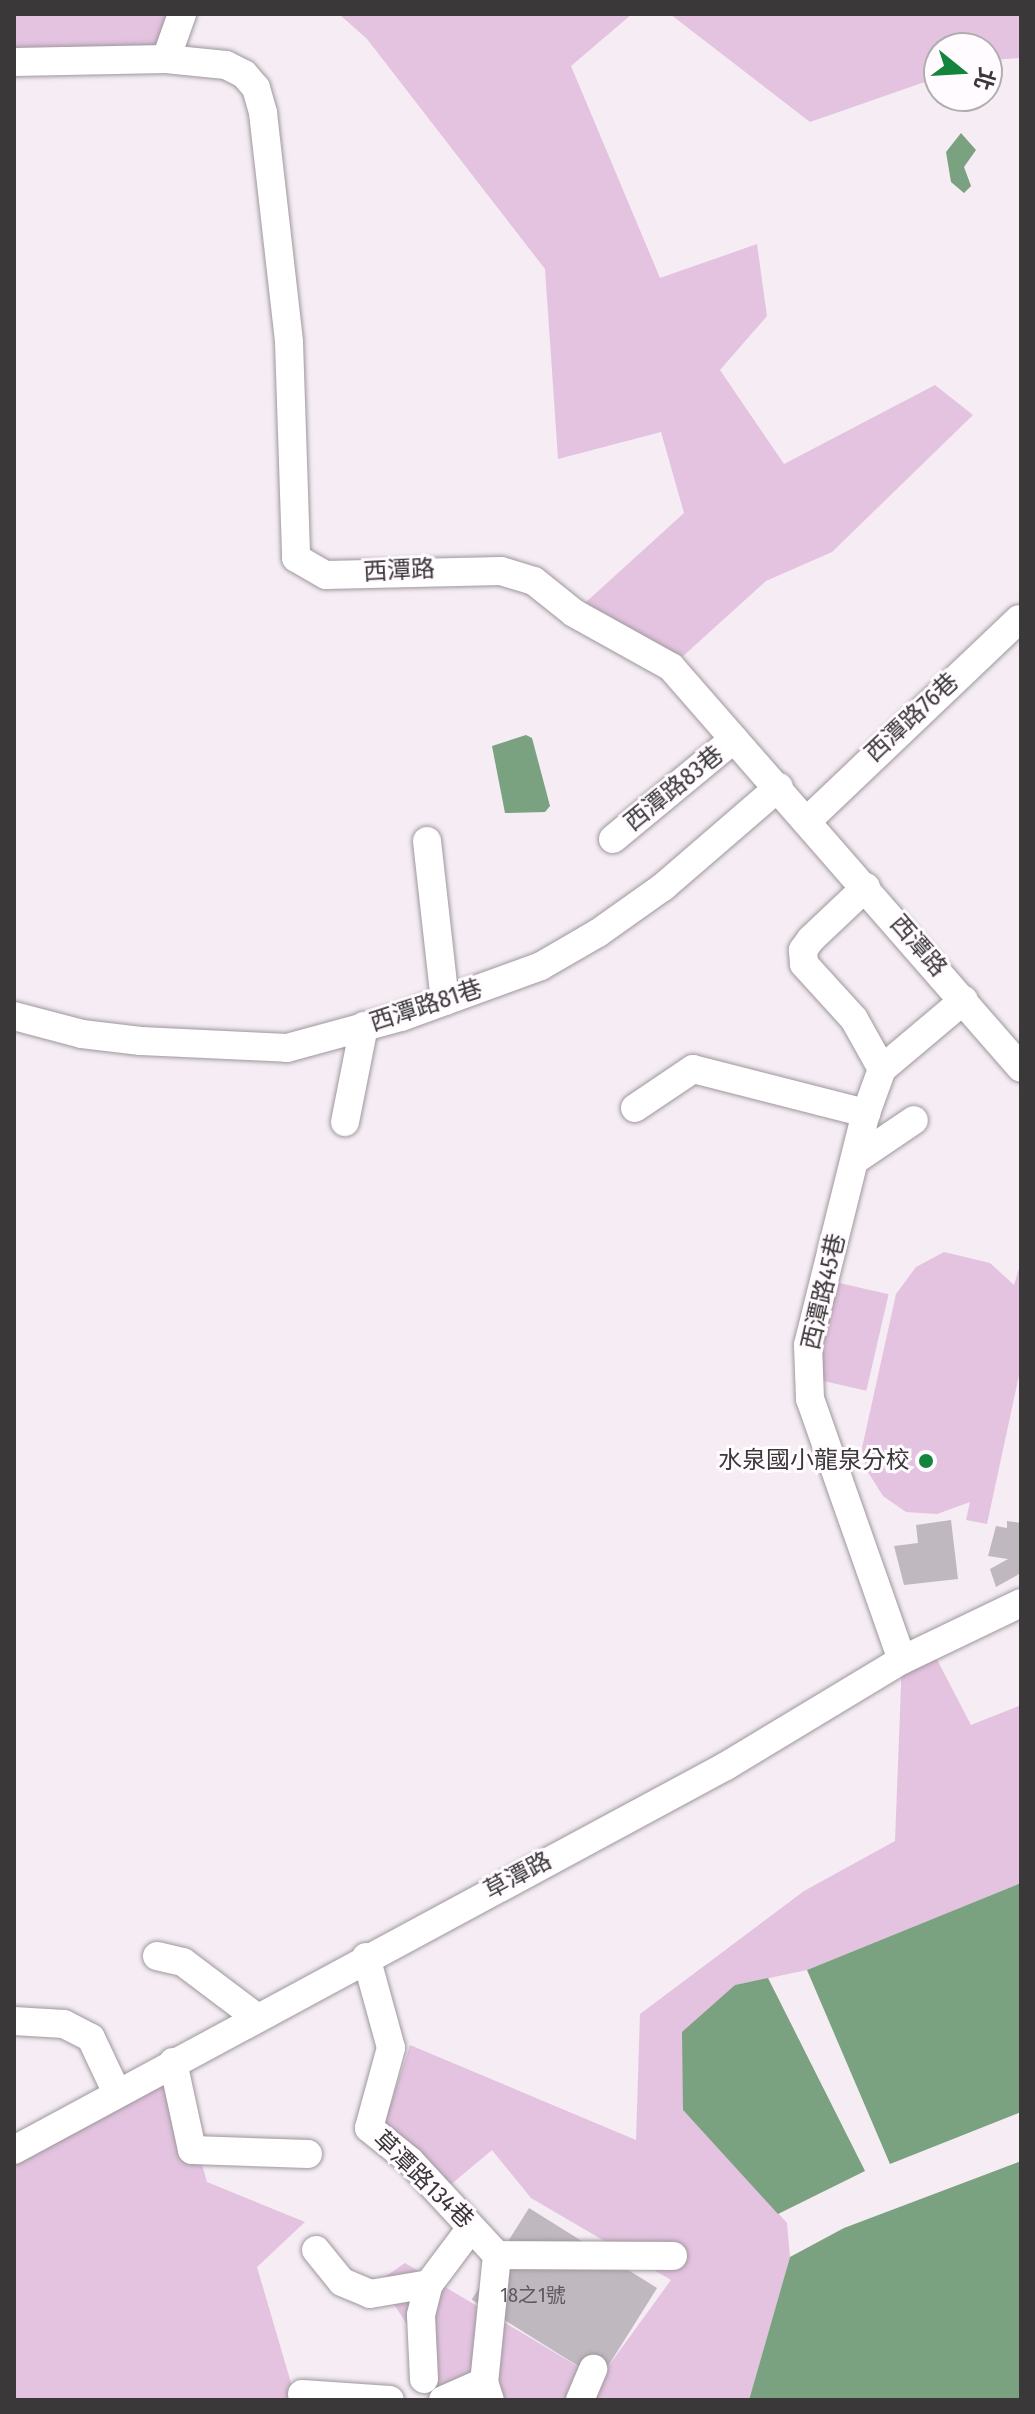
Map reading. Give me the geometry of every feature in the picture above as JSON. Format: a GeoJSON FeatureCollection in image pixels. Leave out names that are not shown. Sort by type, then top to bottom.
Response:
{"type":"FeatureCollection","features":[{"type":"Feature","properties":{"kind":"street"},"geometry":{"type":"LineString","coordinates":[[166,59],[182,14]]}},
{"type":"Feature","properties":{"kind":"street","name":"西潭路"},"geometry":{"type":"LineString","coordinates":[[14,62],[166,59],[226,65],[244,74],[256,88],[263,113],[289,342],[296,558],[326,575],[462,568],[501,571],[534,581],[574,613],[671,667],[808,820],[1021,1068]]}},
{"type":"Feature","properties":{"kind":"street","name":"西潭路76巷"},"geometry":{"type":"LineString","coordinates":[[808,820],[1019,619]]}},
{"type":"Feature","properties":{"kind":"street","name":"西潭路83巷"},"geometry":{"type":"LineString","coordinates":[[613,839],[734,739]]}},
{"type":"Feature","properties":{"kind":"street","name":"西潭路81巷"},"geometry":{"type":"LineString","coordinates":[[14,1016],[82,1034],[141,1041],[287,1048],[364,1026],[541,966],[598,933],[663,887],[779,787]]}},
{"type":"Feature","properties":{"kind":"street"},"geometry":{"type":"LineString","coordinates":[[427,841],[445,1001]]}},
{"type":"Feature","properties":{"kind":"street"},"geometry":{"type":"LineString","coordinates":[[866,887],[811,939],[803,950],[804,964],[854,1019],[882,1069]]}},
{"type":"Feature","properties":{"kind":"street","name":"西潭路45巷"},"geometry":{"type":"LineString","coordinates":[[902,1660],[810,1399],[808,1345],[866,1113],[882,1069],[964,1000]]}},
{"type":"Feature","properties":{"kind":"street"},"geometry":{"type":"LineString","coordinates":[[345,1122],[364,1026]]}},
{"type":"Feature","properties":{"kind":"street"},"geometry":{"type":"LineString","coordinates":[[635,1108],[693,1069],[866,1113]]}},
{"type":"Feature","properties":{"kind":"street"},"geometry":{"type":"LineString","coordinates":[[855,1160],[914,1120]]}},
{"type":"Feature","properties":{"kind":"street","name":"草潭路"},"geometry":{"type":"LineString","coordinates":[[14,2150],[366,1957],[726,1766],[902,1660],[942,1645],[1021,1603]]}},
{"type":"Feature","properties":{"kind":"street"},"geometry":{"type":"LineString","coordinates":[[157,1956],[183,1962],[256,2017]]}},
{"type":"Feature","properties":{"kind":"street","name":"草潭路134巷"},"geometry":{"type":"LineString","coordinates":[[366,1957],[391,2048],[369,2128],[410,2161],[497,2255]]}},
{"type":"Feature","properties":{"kind":"street"},"geometry":{"type":"LineString","coordinates":[[14,2021],[64,2024],[91,2038],[117,2093]]}},
{"type":"Feature","properties":{"kind":"street"},"geometry":{"type":"LineString","coordinates":[[173,2062],[192,2150],[308,2154]]}},
{"type":"Feature","properties":{"kind":"street"},"geometry":{"type":"LineString","coordinates":[[471,2228],[429,2284],[421,2315],[433,2390],[487,2391],[497,2255],[673,2256]]}},
{"type":"Feature","properties":{"kind":"street"},"geometry":{"type":"LineString","coordinates":[[316,2250],[342,2282],[370,2294],[429,2284]]}},
{"type":"Feature","properties":{"kind":"street"},"geometry":{"type":"LineString","coordinates":[[580,2400],[593,2369]]}},
{"type":"Feature","properties":{"kind":"street"},"geometry":{"type":"LineString","coordinates":[[302,2394],[390,2400]]}},
{"type":"Feature","properties":{"kind":"shaded area"},"geometry":{"type":"Polygon","coordinates":[[[14,14],[182,14],[166,59],[14,62],[14,14]]]}},
{"type":"Feature","properties":{"kind":"shaded area"},"geometry":{"type":"Polygon","coordinates":[[[339,14],[632,14],[571,66],[660,278],[757,244],[767,316],[720,370],[784,464],[935,385],[973,415],[832,552],[766,581],[671,667],[574,613],[684,513],[661,432],[558,459],[545,269],[367,39],[339,14]]]}},
{"type":"Feature","properties":{"kind":"shaded area"},"geometry":{"type":"Polygon","coordinates":[[[670,14],[1021,14],[1021,58],[1003,59],[1003,32],[923,32],[923,83],[810,122],[670,14]]]}},
{"type":"Feature","properties":{"kind":"shaded area"},"geometry":{"type":"Polygon","coordinates":[[[961,133],[976,150],[964,167],[971,186],[964,193],[951,182],[946,152],[961,133]]]}},
{"type":"Feature","properties":{"kind":"shaded area"},"geometry":{"type":"Polygon","coordinates":[[[526,735],[532,738],[550,806],[545,812],[505,813],[492,746],[526,735]]]}},
{"type":"Feature","properties":{"kind":"shaded area"},"geometry":{"type":"Polygon","coordinates":[[[944,1252],[990,1263],[1014,1285],[1021,1262],[1021,1366],[987,1524],[966,1520],[970,1502],[937,1514],[906,1512],[883,1496],[866,1469],[862,1448],[896,1294],[916,1267],[944,1252]]]}},
{"type":"Feature","properties":{"kind":"shaded area"},"geometry":{"type":"Polygon","coordinates":[[[835,1282],[889,1294],[866,1391],[813,1378],[835,1282]]]}},
{"type":"Feature","properties":{"kind":"shaded area"},"geometry":{"type":"Polygon","coordinates":[[[932,1650],[971,1725],[1021,1705],[1021,1883],[807,1970],[735,1985],[683,2110],[787,2223],[790,2257],[749,2400],[435,2400],[437,2371],[379,2281],[405,2263],[599,2379],[671,2280],[531,2198],[492,2150],[448,2187],[382,2130],[410,2045],[636,2140],[640,2014],[804,1891],[895,1841],[902,1660],[932,1650]]]}},
{"type":"Feature","properties":{"kind":"shaded area"},"geometry":{"type":"Polygon","coordinates":[[[1021,1883],[1021,2112],[890,2164],[807,1970],[1021,1883]]]}},
{"type":"Feature","properties":{"kind":"shaded area"},"geometry":{"type":"Polygon","coordinates":[[[768,1978],[865,2171],[778,2214],[683,2110],[682,2032],[735,1985],[768,1978]]]}},
{"type":"Feature","properties":{"kind":"shaded area"},"geometry":{"type":"Polygon","coordinates":[[[173,2062],[207,2182],[305,2222],[257,2267],[296,2400],[14,2400],[14,2150],[173,2062]]]}},
{"type":"Feature","properties":{"kind":"shaded area"},"geometry":{"type":"Polygon","coordinates":[[[1021,2161],[1021,2400],[749,2400],[790,2257],[844,2228],[1021,2161]]]}},
{"type":"Feature","properties":{"kind":"building"},"geometry":{"type":"Polygon","coordinates":[[[951,1520],[958,1579],[904,1585],[894,1546],[918,1543],[916,1525],[951,1520]]]}},
{"type":"Feature","properties":{"kind":"building"},"geometry":{"type":"Polygon","coordinates":[[[1007,1521],[1021,1523],[1021,1573],[996,1587],[990,1569],[1008,1559],[988,1556],[996,1526],[1007,1528],[1007,1521]]]}},
{"type":"Feature","properties":{"kind":"building"},"geometry":{"type":"Polygon","coordinates":[[[529,2208],[657,2288],[600,2380],[472,2300],[529,2208]]]}},
{"type":"Feature","properties":{"kind":"place","name":"水泉國小龍泉分校"},"geometry":{"type":"Point","coordinates":[926,1461]}}]}
